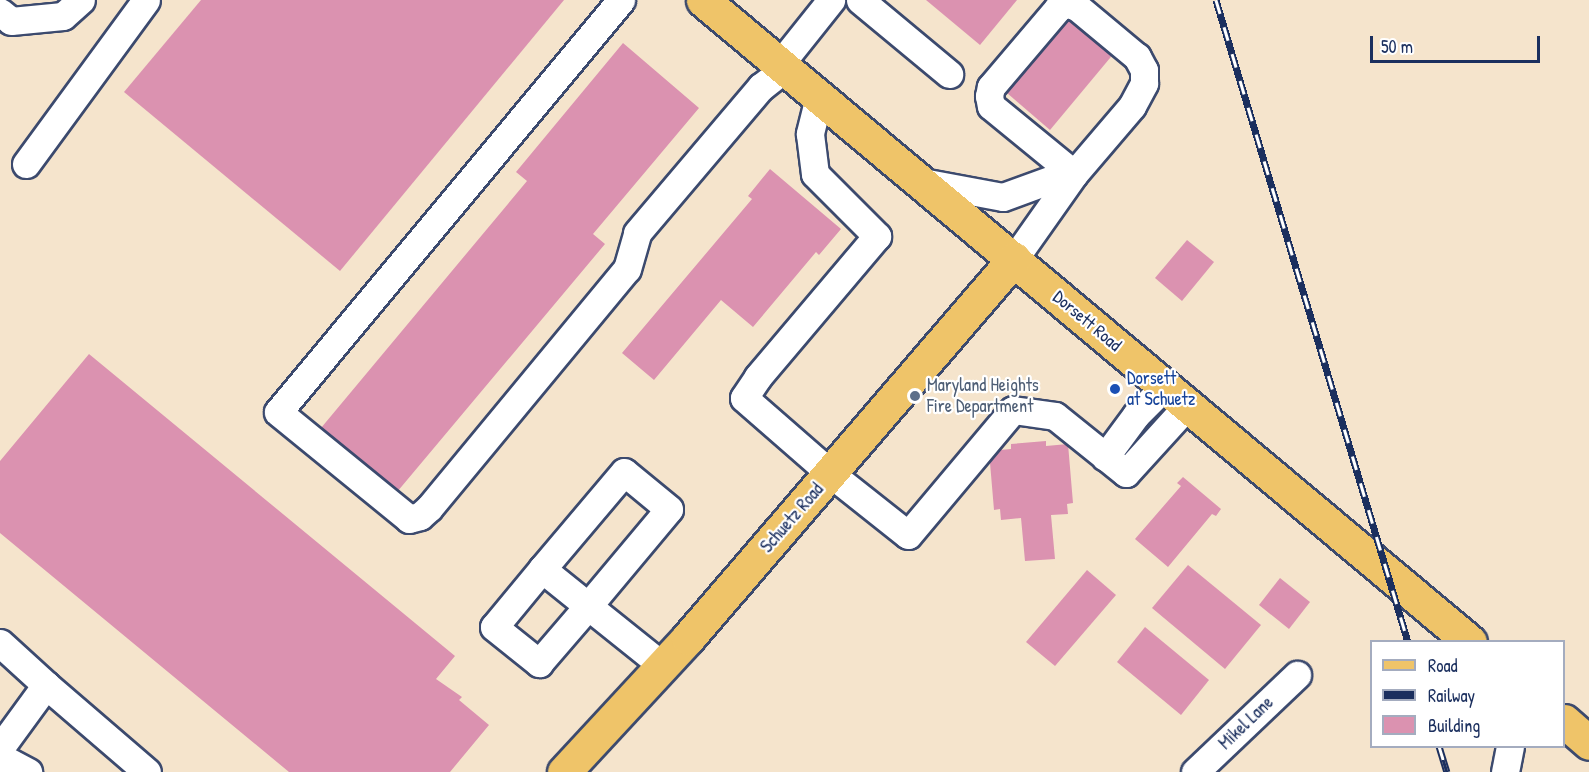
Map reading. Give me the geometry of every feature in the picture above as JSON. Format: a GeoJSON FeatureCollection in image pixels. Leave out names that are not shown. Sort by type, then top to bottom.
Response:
{"type":"FeatureCollection","features":[{"type":"Feature","properties":{"kind":"main road","name":"Dorsett Road"},"geometry":{"type":"LineString","coordinates":[[703,0],[1468,640]]}},
{"type":"Feature","properties":{"kind":"main road","name":"Schuetz Road"},"geometry":{"type":"LineString","coordinates":[[564,772],[663,666],[831,474],[1014,259]]}},
{"type":"Feature","properties":{"kind":"main road"},"geometry":{"type":"LineString","coordinates":[[1565,723],[1589,743]]}},
{"type":"Feature","properties":{"kind":"street"},"geometry":{"type":"LineString","coordinates":[[0,12],[11,21],[63,16],[81,0]]}},
{"type":"Feature","properties":{"kind":"street"},"geometry":{"type":"LineString","coordinates":[[26,164],[146,0]]}},
{"type":"Feature","properties":{"kind":"street"},"geometry":{"type":"LineString","coordinates":[[621,0],[278,412],[409,519],[420,516],[436,499],[627,269],[638,234],[761,87],[782,66],[831,0]]}},
{"type":"Feature","properties":{"kind":"street"},"geometry":{"type":"LineString","coordinates":[[860,0],[949,74]]}},
{"type":"Feature","properties":{"kind":"street"},"geometry":{"type":"LineString","coordinates":[[1014,259],[1074,174],[1132,106],[1143,83],[1144,70],[1137,57],[1077,7],[1065,3],[1058,8],[992,87],[989,96],[991,106],[1074,174]]}},
{"type":"Feature","properties":{"kind":"street"},"geometry":{"type":"LineString","coordinates":[[819,97],[810,134],[815,174],[877,236],[758,377],[744,398],[831,474],[908,535],[1013,410],[1054,416],[1126,473],[1175,396]]}},
{"type":"Feature","properties":{"kind":"street"},"geometry":{"type":"LineString","coordinates":[[922,182],[1003,197],[1055,178],[1074,174]]}},
{"type":"Feature","properties":{"kind":"street"},"geometry":{"type":"LineString","coordinates":[[1105,457],[1136,415],[1175,396]]}},
{"type":"Feature","properties":{"kind":"street"},"geometry":{"type":"LineString","coordinates":[[624,472],[669,509],[539,663],[494,627],[542,569],[624,472]]}},
{"type":"Feature","properties":{"kind":"street"},"geometry":{"type":"LineString","coordinates":[[542,569],[663,666]]}},
{"type":"Feature","properties":{"kind":"street"},"geometry":{"type":"LineString","coordinates":[[0,643],[147,772]]}},
{"type":"Feature","properties":{"kind":"street","name":"Mikel Lane"},"geometry":{"type":"LineString","coordinates":[[1195,772],[1297,675]]}},
{"type":"Feature","properties":{"kind":"street"},"geometry":{"type":"LineString","coordinates":[[0,747],[46,685]]}},
{"type":"Feature","properties":{"kind":"street"},"geometry":{"type":"LineString","coordinates":[[1505,772],[1510,748]]}},
{"type":"Feature","properties":{"kind":"street"},"geometry":{"type":"LineString","coordinates":[[0,756],[28,772]]}},
{"type":"Feature","properties":{"kind":"building"},"geometry":{"type":"Polygon","coordinates":[[[201,0],[564,0],[340,271],[124,92],[201,0]]]}},
{"type":"Feature","properties":{"kind":"building"},"geometry":{"type":"Polygon","coordinates":[[[926,0],[1017,0],[980,45],[926,0]]]}},
{"type":"Feature","properties":{"kind":"building"},"geometry":{"type":"Polygon","coordinates":[[[1071,15],[1115,52],[1050,130],[1007,93],[1071,15]]]}},
{"type":"Feature","properties":{"kind":"building"},"geometry":{"type":"Polygon","coordinates":[[[623,43],[699,108],[593,234],[605,244],[397,492],[321,428],[527,181],[516,172],[623,43]]]}},
{"type":"Feature","properties":{"kind":"building"},"geometry":{"type":"Polygon","coordinates":[[[770,169],[841,229],[819,255],[816,252],[753,327],[721,300],[654,380],[622,353],[752,199],[748,196],[770,169]]]}},
{"type":"Feature","properties":{"kind":"building"},"geometry":{"type":"Polygon","coordinates":[[[1187,240],[1214,262],[1182,301],[1155,278],[1187,240]]]}},
{"type":"Feature","properties":{"kind":"building"},"geometry":{"type":"Polygon","coordinates":[[[89,354],[455,656],[436,679],[462,697],[459,700],[489,725],[450,772],[289,772],[0,533],[0,461],[89,354]]]}},
{"type":"Feature","properties":{"kind":"building"},"geometry":{"type":"Polygon","coordinates":[[[1046,441],[1046,446],[1068,444],[1073,503],[1067,504],[1068,514],[1051,515],[1055,559],[1025,561],[1021,518],[1001,520],[1000,509],[994,510],[989,451],[1011,449],[1011,444],[1046,441]]]}},
{"type":"Feature","properties":{"kind":"building"},"geometry":{"type":"Polygon","coordinates":[[[1183,477],[1221,509],[1216,516],[1212,514],[1168,567],[1135,539],[1181,486],[1177,483],[1183,477]]]}},
{"type":"Feature","properties":{"kind":"building"},"geometry":{"type":"Polygon","coordinates":[[[1188,565],[1261,625],[1225,669],[1152,608],[1188,565]]]}},
{"type":"Feature","properties":{"kind":"building"},"geometry":{"type":"Polygon","coordinates":[[[1087,570],[1116,595],[1055,666],[1026,642],[1087,570]]]}},
{"type":"Feature","properties":{"kind":"building"},"geometry":{"type":"Polygon","coordinates":[[[1280,578],[1310,602],[1289,629],[1259,605],[1280,578]]]}},
{"type":"Feature","properties":{"kind":"building"},"geometry":{"type":"Polygon","coordinates":[[[1145,627],[1209,680],[1181,715],[1117,662],[1145,627]]]}},
{"type":"Feature","properties":{"kind":"railway"},"geometry":{"type":"LineString","coordinates":[[1216,0],[1407,640]]}},
{"type":"Feature","properties":{"kind":"railway"},"geometry":{"type":"LineString","coordinates":[[1440,748],[1447,772]]}},
{"type":"Feature","properties":{"kind":"place","name":"Dorsett at Schuetz"},"geometry":{"type":"Point","coordinates":[1115,389]}},
{"type":"Feature","properties":{"kind":"place","name":"Maryland Heights Fire Department"},"geometry":{"type":"Point","coordinates":[915,396]}}]}
